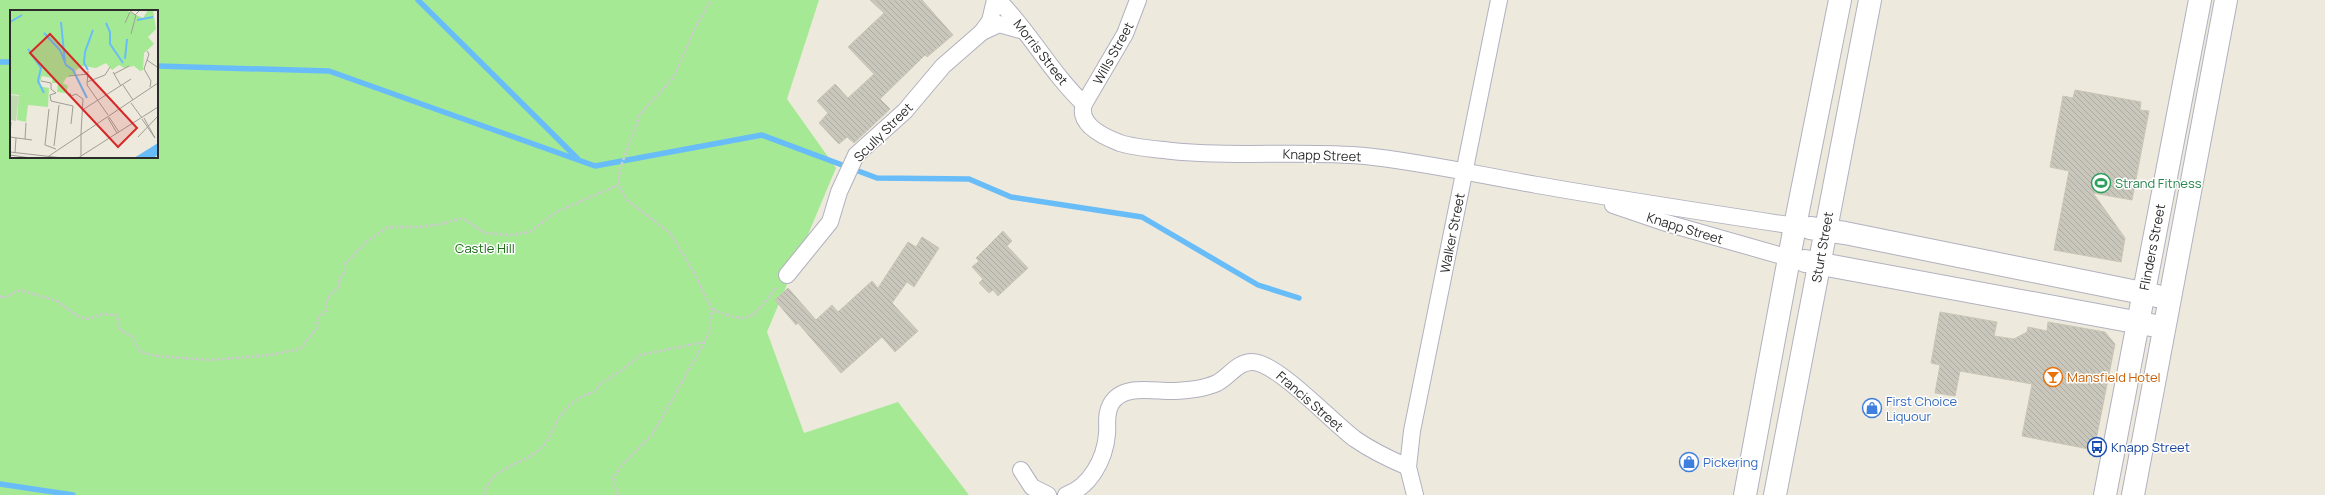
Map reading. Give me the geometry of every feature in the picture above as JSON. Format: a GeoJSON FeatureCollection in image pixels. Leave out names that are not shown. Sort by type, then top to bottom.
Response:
{"type":"FeatureCollection","features":[{"type":"Feature","properties":{"kind":"main road"},"geometry":{"type":"LineString","coordinates":[[1745,495],[1795,226],[1840,0]]}},
{"type":"Feature","properties":{"kind":"main road","name":"Sturt Street"},"geometry":{"type":"LineString","coordinates":[[1775,495],[1870,0]]}},
{"type":"Feature","properties":{"kind":"main road","name":"Flinders Street"},"geometry":{"type":"LineString","coordinates":[[2105,495],[2200,0]]}},
{"type":"Feature","properties":{"kind":"main road","name":"Flinders Street"},"geometry":{"type":"LineString","coordinates":[[2133,495],[2226,0]]}},
{"type":"Feature","properties":{"kind":"main road"},"geometry":{"type":"LineString","coordinates":[[1795,226],[1883,240],[2170,298]]}},
{"type":"Feature","properties":{"kind":"main road"},"geometry":{"type":"LineString","coordinates":[[1876,274],[1883,240]]}},
{"type":"Feature","properties":{"kind":"main road"},"geometry":{"type":"LineString","coordinates":[[1789,258],[2164,328]]}},
{"type":"Feature","properties":{"kind":"street","name":"Morris Street"},"geometry":{"type":"LineString","coordinates":[[997,0],[1024,31],[1068,87],[1084,104]]}},
{"type":"Feature","properties":{"kind":"street","name":"Scully Street"},"geometry":{"type":"LineString","coordinates":[[787,275],[830,222],[844,180],[858,152],[905,111],[943,66],[982,32],[990,21],[997,0]]}},
{"type":"Feature","properties":{"kind":"street","name":"Wills Street"},"geometry":{"type":"LineString","coordinates":[[1084,104],[1125,34],[1138,0]]}},
{"type":"Feature","properties":{"kind":"street","name":"Walker Street"},"geometry":{"type":"LineString","coordinates":[[1408,467],[1414,423],[1498,0]]}},
{"type":"Feature","properties":{"kind":"street"},"geometry":{"type":"LineString","coordinates":[[982,32],[999,24],[1024,31]]}},
{"type":"Feature","properties":{"kind":"street","name":"Knapp Street"},"geometry":{"type":"LineString","coordinates":[[1084,104],[1083,116],[1095,129],[1114,140],[1142,148],[1237,156],[1290,153],[1360,156],[1582,193],[1795,226]]}},
{"type":"Feature","properties":{"kind":"street","name":"Knapp Street"},"geometry":{"type":"LineString","coordinates":[[1582,193],[1663,222],[1789,258]]}},
{"type":"Feature","properties":{"kind":"street"},"geometry":{"type":"LineString","coordinates":[[1731,242],[1734,217]]}},
{"type":"Feature","properties":{"kind":"street","name":"Francis Street"},"geometry":{"type":"LineString","coordinates":[[1066,495],[1085,485],[1097,466],[1105,444],[1108,410],[1120,395],[1133,391],[1180,391],[1209,386],[1220,381],[1238,366],[1249,362],[1258,362],[1278,372],[1355,438],[1393,461],[1408,467]]}},
{"type":"Feature","properties":{"kind":"street"},"geometry":{"type":"LineString","coordinates":[[1408,467],[1415,495]]}},
{"type":"Feature","properties":{"kind":"street"},"geometry":{"type":"LineString","coordinates":[[1021,470],[1032,487],[1048,495]]}},
{"type":"Feature","properties":{"kind":"path"},"geometry":{"type":"LineString","coordinates":[[618,495],[613,478],[622,466],[652,435],[710,330],[712,309],[671,234],[627,200],[618,185],[620,169],[640,114],[674,77],[694,30],[711,0]]}},
{"type":"Feature","properties":{"kind":"path"},"geometry":{"type":"LineString","coordinates":[[0,296],[4,298],[20,290],[57,301],[79,317],[88,319],[103,314],[117,315],[120,330],[133,337],[138,349],[144,353],[157,356],[211,360],[270,355],[300,349],[316,329],[319,317],[326,311],[327,299],[340,285],[339,280],[344,274],[345,264],[365,243],[388,227],[420,227],[441,224],[462,218],[485,233],[510,234],[530,232],[556,212],[618,185]]}},
{"type":"Feature","properties":{"kind":"path"},"geometry":{"type":"LineString","coordinates":[[712,309],[734,319],[754,315],[787,275]]}},
{"type":"Feature","properties":{"kind":"path"},"geometry":{"type":"LineString","coordinates":[[484,495],[485,488],[502,469],[538,452],[550,440],[558,420],[568,407],[585,395],[596,391],[600,384],[623,369],[640,355],[704,342]]}},
{"type":"Feature","properties":{"kind":"green space","name":"Castle Hill"},"geometry":{"type":"Polygon","coordinates":[[[0,0],[819,0],[787,99],[836,168],[767,332],[804,433],[898,402],[969,495],[0,495],[0,0]]]}},
{"type":"Feature","properties":{"kind":"building"},"geometry":{"type":"Polygon","coordinates":[[[870,0],[922,0],[953,35],[927,57],[925,55],[880,99],[890,109],[854,143],[847,137],[839,144],[819,123],[828,113],[817,101],[835,84],[848,98],[874,74],[848,47],[884,13],[870,0]]]}},
{"type":"Feature","properties":{"kind":"building","name":"Strand Fitness"},"geometry":{"type":"Polygon","coordinates":[[[2075,90],[2141,102],[2140,110],[2149,111],[2132,200],[2093,193],[2125,238],[2121,262],[2054,250],[2069,171],[2050,167],[2063,96],[2073,98],[2075,90]]]}},
{"type":"Feature","properties":{"kind":"building"},"geometry":{"type":"Polygon","coordinates":[[[1003,231],[1012,241],[1007,246],[1028,268],[998,296],[993,290],[989,293],[979,283],[983,279],[972,267],[979,261],[976,258],[1003,231]]]}},
{"type":"Feature","properties":{"kind":"building"},"geometry":{"type":"Polygon","coordinates":[[[922,237],[939,248],[914,287],[907,282],[892,303],[918,331],[895,352],[882,337],[841,373],[798,323],[796,325],[775,300],[788,288],[816,320],[832,305],[838,312],[872,281],[878,288],[908,242],[916,247],[922,237]]]}},
{"type":"Feature","properties":{"kind":"building","name":"Mansfield Hotel"},"geometry":{"type":"Polygon","coordinates":[[[1940,312],[1997,322],[1994,336],[2014,339],[2027,332],[2028,327],[2047,331],[2048,322],[2105,332],[2115,344],[2094,450],[2022,436],[2032,384],[1960,371],[1955,396],[1935,393],[1940,365],[1931,363],[1940,312]]]}},
{"type":"Feature","properties":{"kind":"waterway"},"geometry":{"type":"LineString","coordinates":[[418,0],[577,158]]}},
{"type":"Feature","properties":{"kind":"waterway"},"geometry":{"type":"LineString","coordinates":[[0,62],[10,62]]}},
{"type":"Feature","properties":{"kind":"waterway"},"geometry":{"type":"LineString","coordinates":[[158,66],[329,71],[595,166],[762,135],[877,178],[969,179],[1011,197],[1142,217],[1258,285],[1299,298]]}},
{"type":"Feature","properties":{"kind":"waterway"},"geometry":{"type":"LineString","coordinates":[[0,484],[73,495]]}},
{"type":"Feature","properties":{"kind":"place","name":"Strand Fitness"},"geometry":{"type":"Point","coordinates":[2101,183]}},
{"type":"Feature","properties":{"kind":"place","name":"Mansfield Hotel"},"geometry":{"type":"Point","coordinates":[2053,377]}},
{"type":"Feature","properties":{"kind":"place","name":"First Choice Liquour"},"geometry":{"type":"Point","coordinates":[1872,408]}},
{"type":"Feature","properties":{"kind":"place","name":"Knapp Street"},"geometry":{"type":"Point","coordinates":[2097,447]}},
{"type":"Feature","properties":{"kind":"place","name":"Pickering"},"geometry":{"type":"Point","coordinates":[1689,462]}}]}
